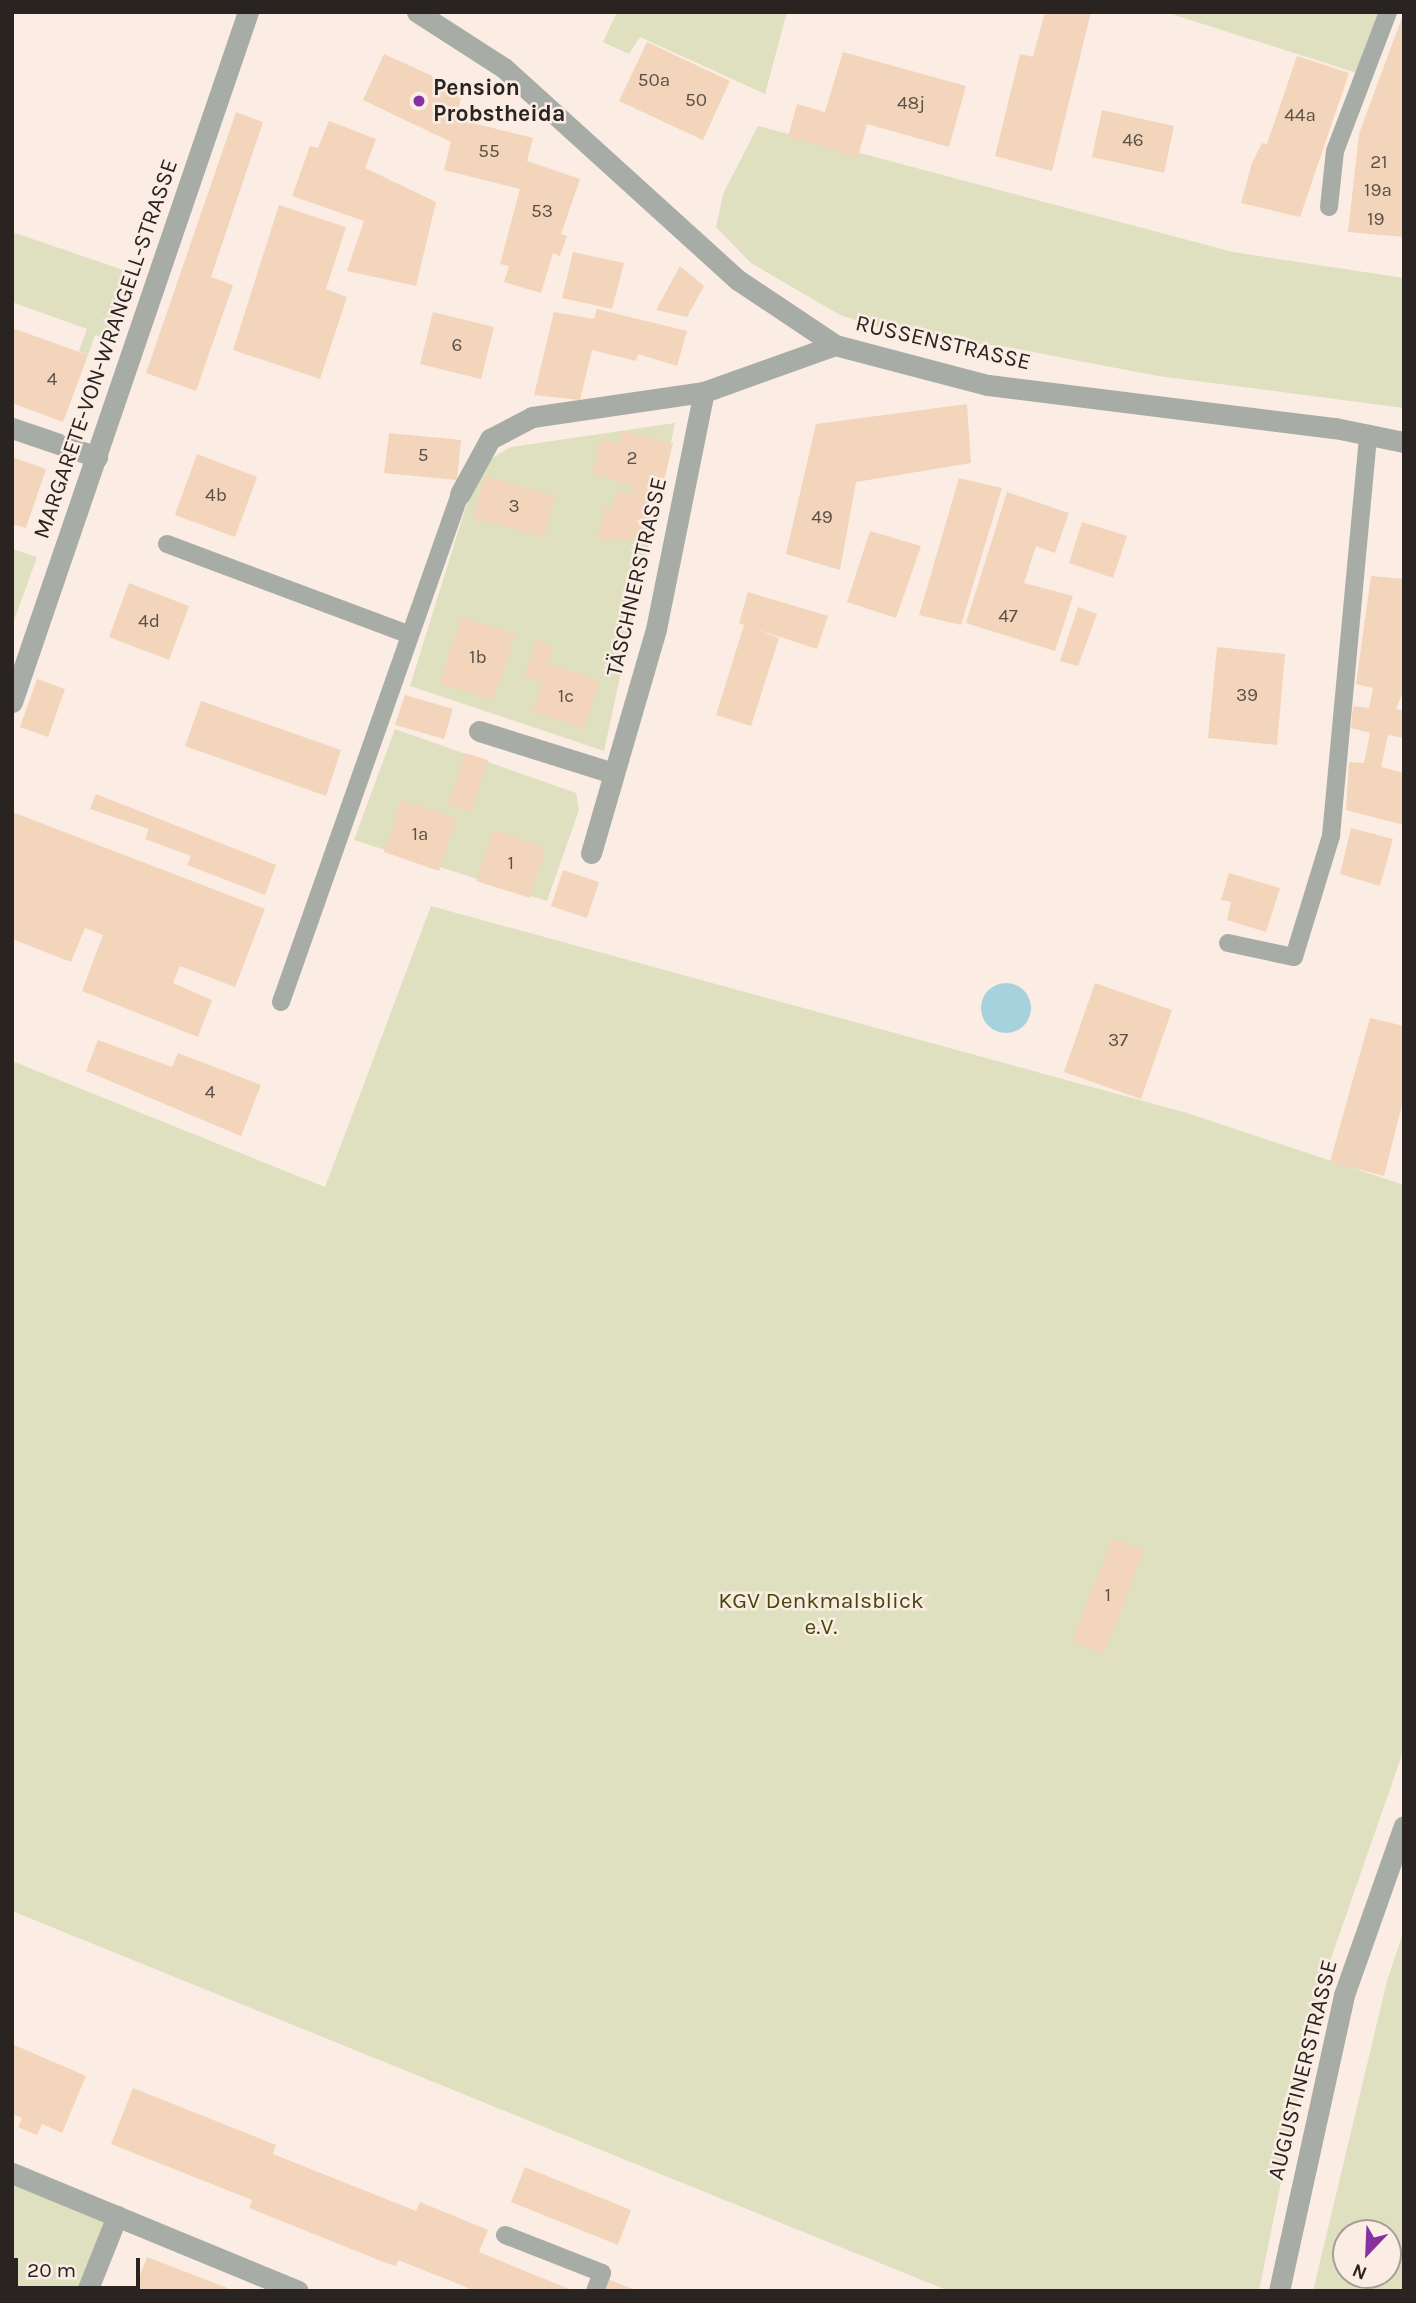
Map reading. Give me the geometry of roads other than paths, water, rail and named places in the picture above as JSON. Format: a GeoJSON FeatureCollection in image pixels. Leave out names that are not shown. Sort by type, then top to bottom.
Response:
{"type":"FeatureCollection","features":[{"type":"Feature","properties":{"kind":"street","name":"MARGARETE-VON-WRANGELL-STRASSE"},"geometry":{"type":"LineString","coordinates":[[12,702],[248,12]]}},
{"type":"Feature","properties":{"kind":"street","name":"RUSSENSTRASSE"},"geometry":{"type":"LineString","coordinates":[[417,12],[504,68],[738,280],[835,345],[989,385],[1368,434],[1404,442]]}},
{"type":"Feature","properties":{"kind":"street"},"geometry":{"type":"LineString","coordinates":[[460,494],[490,439],[532,417],[704,392],[835,345]]}},
{"type":"Feature","properties":{"kind":"street","name":"TÄSCHNERSTRASSE"},"geometry":{"type":"LineString","coordinates":[[592,853],[656,629],[704,392]]}},
{"type":"Feature","properties":{"kind":"street"},"geometry":{"type":"LineString","coordinates":[[12,428],[97,457]]}},
{"type":"Feature","properties":{"kind":"street"},"geometry":{"type":"LineString","coordinates":[[479,731],[613,773]]}},
{"type":"Feature","properties":{"kind":"street","name":"AUGUSTINERSTRASSE"},"geometry":{"type":"LineString","coordinates":[[1279,2291],[1344,1995],[1404,1826]]}},
{"type":"Feature","properties":{"kind":"street"},"geometry":{"type":"LineString","coordinates":[[12,2173],[298,2291]]}},
{"type":"Feature","properties":{"kind":"street"},"geometry":{"type":"LineString","coordinates":[[90,2290],[117,2216]]}},
{"type":"Feature","properties":{"kind":"lane"},"geometry":{"type":"LineString","coordinates":[[1329,206],[1335,151],[1388,12]]}},
{"type":"Feature","properties":{"kind":"lane"},"geometry":{"type":"LineString","coordinates":[[1228,943],[1294,957],[1331,836],[1368,434]]}},
{"type":"Feature","properties":{"kind":"lane"},"geometry":{"type":"LineString","coordinates":[[281,1002],[460,494]]}},
{"type":"Feature","properties":{"kind":"lane"},"geometry":{"type":"LineString","coordinates":[[167,544],[410,635]]}},
{"type":"Feature","properties":{"kind":"lane"},"geometry":{"type":"LineString","coordinates":[[505,2235],[602,2273],[595,2291]]}},
{"type":"Feature","properties":{"kind":"water"},"geometry":{"type":"Polygon","coordinates":[[[1006,983],[1024,990],[1031,1008],[1024,1026],[1006,1033],[988,1026],[981,1008],[988,990],[1006,983]]]}},
{"type":"Feature","properties":{"kind":"place","name":"Pension Probstheida"},"geometry":{"type":"Point","coordinates":[419,101]}},
{"type":"Feature","properties":{"kind":"park label","name":"KGV Denkmalsblick e.V."},"geometry":{"type":"Point","coordinates":[821,1614]}}]}
